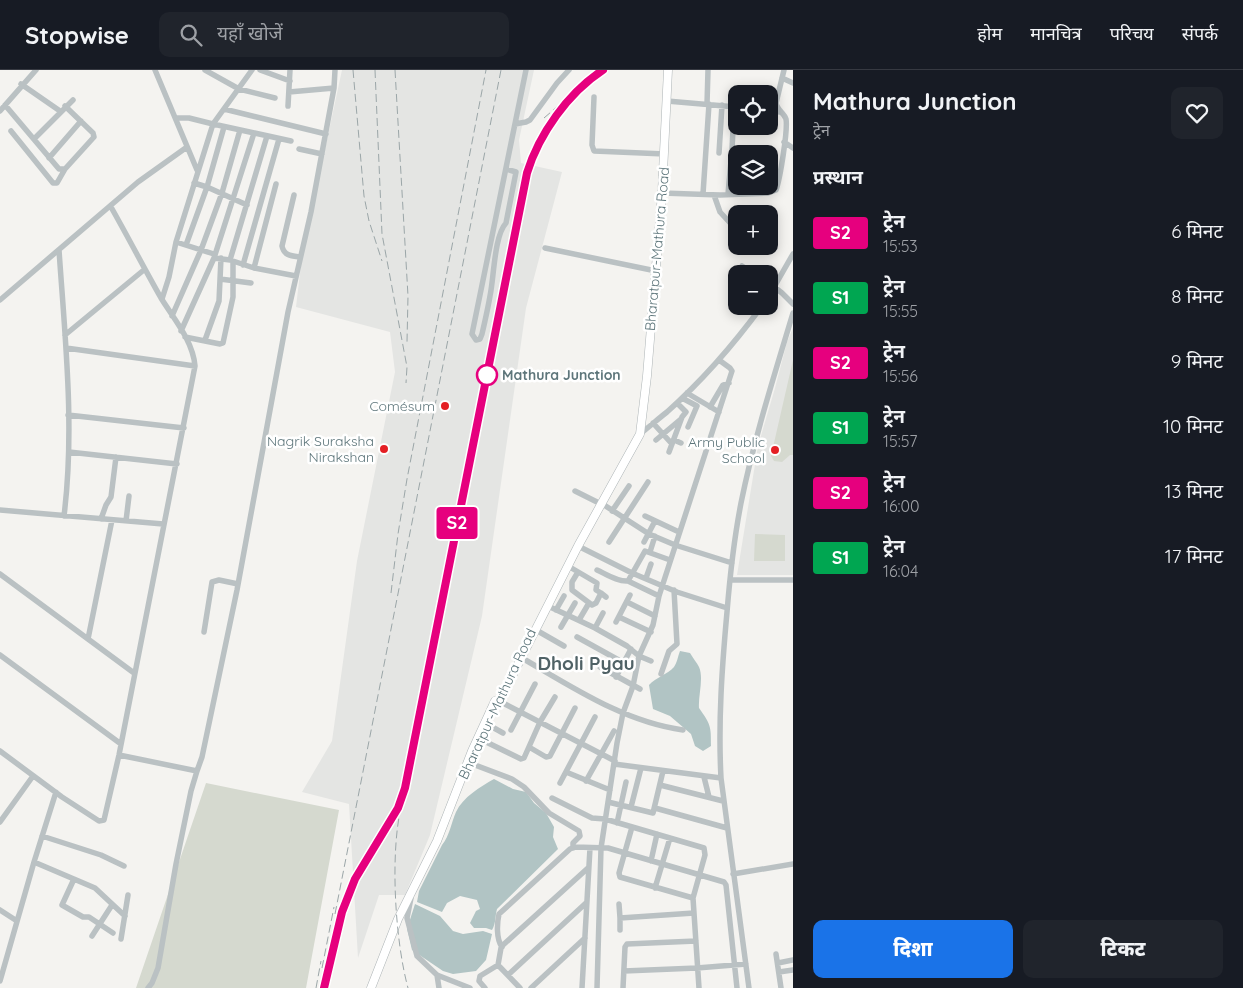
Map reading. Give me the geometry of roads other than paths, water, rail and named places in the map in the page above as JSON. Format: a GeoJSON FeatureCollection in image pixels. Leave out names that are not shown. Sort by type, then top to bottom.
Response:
{"type":"FeatureCollection","features":[{"type":"Feature","properties":{"kind":"highway","name":"Bharatpur-Mathura Road"},"geometry":{"type":"LineString","coordinates":[[497,703],[496,698],[591,517],[640,431],[656,271],[668,70]]}},
{"type":"Feature","properties":{"kind":"highway","name":"Bharatpur-Mathura Road"},"geometry":{"type":"LineString","coordinates":[[371,988],[398,919],[438,841],[467,762],[478,738],[522,658],[591,517]]}},
{"type":"Feature","properties":{"kind":"street"},"geometry":{"type":"LineString","coordinates":[[27,70],[35,71]]}},
{"type":"Feature","properties":{"kind":"street"},"geometry":{"type":"LineString","coordinates":[[155,70],[197,170]]}},
{"type":"Feature","properties":{"kind":"street"},"geometry":{"type":"LineString","coordinates":[[204,70],[239,89],[275,98]]}},
{"type":"Feature","properties":{"kind":"street"},"geometry":{"type":"LineString","coordinates":[[162,299],[176,242],[197,170],[213,124],[252,70]]}},
{"type":"Feature","properties":{"kind":"street"},"geometry":{"type":"LineString","coordinates":[[260,70],[290,81]]}},
{"type":"Feature","properties":{"kind":"street"},"geometry":{"type":"LineString","coordinates":[[288,106],[290,70]]}},
{"type":"Feature","properties":{"kind":"street"},"geometry":{"type":"LineString","coordinates":[[148,988],[158,968],[176,864],[197,771],[202,757],[238,584],[296,276],[326,134],[334,88],[335,70]]}},
{"type":"Feature","properties":{"kind":"street"},"geometry":{"type":"LineString","coordinates":[[506,169],[516,172],[506,223],[502,228],[499,241],[491,294],[482,334],[480,339],[476,340],[472,334],[526,70]]}},
{"type":"Feature","properties":{"kind":"street"},"geometry":{"type":"LineString","coordinates":[[515,124],[530,120],[569,70]]}},
{"type":"Feature","properties":{"kind":"street"},"geometry":{"type":"LineString","coordinates":[[703,194],[708,70]]}},
{"type":"Feature","properties":{"kind":"street"},"geometry":{"type":"LineString","coordinates":[[778,181],[786,120],[777,108],[776,103],[784,70]]}},
{"type":"Feature","properties":{"kind":"street"},"geometry":{"type":"LineString","coordinates":[[0,110],[21,84],[35,71]]}},
{"type":"Feature","properties":{"kind":"street"},"geometry":{"type":"LineString","coordinates":[[782,78],[793,83]]}},
{"type":"Feature","properties":{"kind":"street"},"geometry":{"type":"LineString","coordinates":[[21,84],[60,112]]}},
{"type":"Feature","properties":{"kind":"street"},"geometry":{"type":"LineString","coordinates":[[289,92],[334,88]]}},
{"type":"Feature","properties":{"kind":"street"},"geometry":{"type":"LineString","coordinates":[[594,97],[592,145],[594,151],[664,154]]}},
{"type":"Feature","properties":{"kind":"street"},"geometry":{"type":"LineString","coordinates":[[34,139],[73,100]]}},
{"type":"Feature","properties":{"kind":"street"},"geometry":{"type":"LineString","coordinates":[[667,101],[728,106]]}},
{"type":"Feature","properties":{"kind":"street"},"geometry":{"type":"LineString","coordinates":[[5,104],[59,169],[65,169]]}},
{"type":"Feature","properties":{"kind":"street"},"geometry":{"type":"LineString","coordinates":[[719,153],[722,105]]}},
{"type":"Feature","properties":{"kind":"street"},"geometry":{"type":"LineString","coordinates":[[11,131],[55,184],[59,181],[65,169],[94,137],[93,133],[65,106]]}},
{"type":"Feature","properties":{"kind":"street"},"geometry":{"type":"LineString","coordinates":[[224,109],[326,134]]}},
{"type":"Feature","properties":{"kind":"street"},"geometry":{"type":"LineString","coordinates":[[176,118],[189,118],[291,141]]}},
{"type":"Feature","properties":{"kind":"street"},"geometry":{"type":"LineString","coordinates":[[49,158],[81,121]]}},
{"type":"Feature","properties":{"kind":"street"},"geometry":{"type":"LineString","coordinates":[[186,245],[208,187],[224,127]]}},
{"type":"Feature","properties":{"kind":"street"},"geometry":{"type":"LineString","coordinates":[[172,316],[201,250],[222,194],[240,130]]}},
{"type":"Feature","properties":{"kind":"street"},"geometry":{"type":"LineString","coordinates":[[181,331],[214,256],[254,133]]}},
{"type":"Feature","properties":{"kind":"street"},"geometry":{"type":"LineString","coordinates":[[185,337],[223,343],[233,297],[232,261],[267,136]]}},
{"type":"Feature","properties":{"kind":"street"},"geometry":{"type":"LineString","coordinates":[[243,265],[279,139]]}},
{"type":"Feature","properties":{"kind":"street"},"geometry":{"type":"LineString","coordinates":[[784,142],[793,148]]}},
{"type":"Feature","properties":{"kind":"street"},"geometry":{"type":"LineString","coordinates":[[0,300],[138,182],[187,147]]}},
{"type":"Feature","properties":{"kind":"street"},"geometry":{"type":"LineString","coordinates":[[299,149],[322,154]]}},
{"type":"Feature","properties":{"kind":"street"},"geometry":{"type":"LineString","coordinates":[[194,183],[208,187],[247,205]]}},
{"type":"Feature","properties":{"kind":"street"},"geometry":{"type":"LineString","coordinates":[[254,268],[276,184]]}},
{"type":"Feature","properties":{"kind":"street"},"geometry":{"type":"LineString","coordinates":[[662,193],[728,194]]}},
{"type":"Feature","properties":{"kind":"street"},"geometry":{"type":"LineString","coordinates":[[294,195],[282,246],[283,251],[287,254],[300,257]]}},
{"type":"Feature","properties":{"kind":"street"},"geometry":{"type":"LineString","coordinates":[[714,195],[722,214],[728,221]]}},
{"type":"Feature","properties":{"kind":"street"},"geometry":{"type":"LineString","coordinates":[[0,751],[56,792],[101,821],[106,817],[195,366],[195,359],[185,337],[111,206]]}},
{"type":"Feature","properties":{"kind":"street"},"geometry":{"type":"LineString","coordinates":[[176,242],[243,265],[296,276]]}},
{"type":"Feature","properties":{"kind":"street"},"geometry":{"type":"LineString","coordinates":[[545,248],[656,271]]}},
{"type":"Feature","properties":{"kind":"street"},"geometry":{"type":"LineString","coordinates":[[58,250],[66,348],[70,470],[64,516]]}},
{"type":"Feature","properties":{"kind":"street"},"geometry":{"type":"LineString","coordinates":[[778,278],[793,254]]}},
{"type":"Feature","properties":{"kind":"street"},"geometry":{"type":"LineString","coordinates":[[205,340],[219,301],[221,258]]}},
{"type":"Feature","properties":{"kind":"street"},"geometry":{"type":"LineString","coordinates":[[65,335],[145,269]]}},
{"type":"Feature","properties":{"kind":"street"},"geometry":{"type":"LineString","coordinates":[[220,279],[251,284]]}},
{"type":"Feature","properties":{"kind":"street"},"geometry":{"type":"LineString","coordinates":[[778,294],[793,304]]}},
{"type":"Feature","properties":{"kind":"street"},"geometry":{"type":"LineString","coordinates":[[749,988],[723,801],[719,746],[720,677],[732,562],[741,504],[752,456],[793,312],[778,294]]}},
{"type":"Feature","properties":{"kind":"street"},"geometry":{"type":"LineString","coordinates":[[640,431],[653,423],[684,396],[719,360],[755,315]]}},
{"type":"Feature","properties":{"kind":"street"},"geometry":{"type":"LineString","coordinates":[[66,348],[195,366]]}},
{"type":"Feature","properties":{"kind":"street"},"geometry":{"type":"LineString","coordinates":[[597,988],[601,848],[623,714],[636,687],[640,656],[650,632],[662,585],[732,370],[719,360]]}},
{"type":"Feature","properties":{"kind":"street"},"geometry":{"type":"LineString","coordinates":[[710,407],[723,385],[728,383]]}},
{"type":"Feature","properties":{"kind":"street"},"geometry":{"type":"LineString","coordinates":[[684,396],[719,412]]}},
{"type":"Feature","properties":{"kind":"street"},"geometry":{"type":"LineString","coordinates":[[684,396],[696,405],[697,408],[688,427]]}},
{"type":"Feature","properties":{"kind":"street"},"geometry":{"type":"LineString","coordinates":[[656,440],[686,414],[686,411],[677,403]]}},
{"type":"Feature","properties":{"kind":"street"},"geometry":{"type":"LineString","coordinates":[[68,415],[184,428]]}},
{"type":"Feature","properties":{"kind":"street"},"geometry":{"type":"LineString","coordinates":[[669,452],[682,417]]}},
{"type":"Feature","properties":{"kind":"street"},"geometry":{"type":"LineString","coordinates":[[653,423],[662,434],[673,442],[681,443]]}},
{"type":"Feature","properties":{"kind":"street"},"geometry":{"type":"LineString","coordinates":[[69,452],[177,464]]}},
{"type":"Feature","properties":{"kind":"street"},"geometry":{"type":"LineString","coordinates":[[101,519],[106,505],[111,498],[116,457]]}},
{"type":"Feature","properties":{"kind":"street"},"geometry":{"type":"LineString","coordinates":[[609,542],[648,482]]}},
{"type":"Feature","properties":{"kind":"street"},"geometry":{"type":"LineString","coordinates":[[612,511],[630,486]]}},
{"type":"Feature","properties":{"kind":"street"},"geometry":{"type":"LineString","coordinates":[[575,491],[599,502],[652,535],[675,545],[732,562]]}},
{"type":"Feature","properties":{"kind":"street"},"geometry":{"type":"LineString","coordinates":[[126,521],[129,496]]}},
{"type":"Feature","properties":{"kind":"street"},"geometry":{"type":"LineString","coordinates":[[0,510],[164,524]]}},
{"type":"Feature","properties":{"kind":"street"},"geometry":{"type":"LineString","coordinates":[[645,516],[679,532]]}},
{"type":"Feature","properties":{"kind":"street"},"geometry":{"type":"LineString","coordinates":[[88,639],[112,520]]}},
{"type":"Feature","properties":{"kind":"street"},"geometry":{"type":"LineString","coordinates":[[650,552],[655,521]]}},
{"type":"Feature","properties":{"kind":"street"},"geometry":{"type":"LineString","coordinates":[[644,542],[652,535]]}},
{"type":"Feature","properties":{"kind":"street"},"geometry":{"type":"LineString","coordinates":[[578,546],[632,573],[727,608]]}},
{"type":"Feature","properties":{"kind":"street"},"geometry":{"type":"LineString","coordinates":[[628,581],[644,551],[670,560]]}},
{"type":"Feature","properties":{"kind":"street"},"geometry":{"type":"LineString","coordinates":[[646,578],[651,564]]}},
{"type":"Feature","properties":{"kind":"street"},"geometry":{"type":"LineString","coordinates":[[568,566],[597,583],[596,590],[603,595],[595,604],[589,603],[572,590],[572,582],[578,572]]}},
{"type":"Feature","properties":{"kind":"street"},"geometry":{"type":"LineString","coordinates":[[597,570],[622,581],[628,581],[659,596]]}},
{"type":"Feature","properties":{"kind":"street"},"geometry":{"type":"LineString","coordinates":[[0,574],[134,673]]}},
{"type":"Feature","properties":{"kind":"street"},"geometry":{"type":"LineString","coordinates":[[204,632],[212,582],[219,580],[238,584]]}},
{"type":"Feature","properties":{"kind":"street"},"geometry":{"type":"LineString","coordinates":[[730,580],[793,580]]}},
{"type":"Feature","properties":{"kind":"street"},"geometry":{"type":"LineString","coordinates":[[661,674],[669,651],[677,644],[674,590]]}},
{"type":"Feature","properties":{"kind":"street"},"geometry":{"type":"LineString","coordinates":[[630,595],[618,620],[650,632]]}},
{"type":"Feature","properties":{"kind":"street"},"geometry":{"type":"LineString","coordinates":[[556,610],[564,596]]}},
{"type":"Feature","properties":{"kind":"street"},"geometry":{"type":"LineString","coordinates":[[627,602],[655,616]]}},
{"type":"Feature","properties":{"kind":"street"},"geometry":{"type":"LineString","coordinates":[[562,628],[575,603]]}},
{"type":"Feature","properties":{"kind":"street"},"geometry":{"type":"LineString","coordinates":[[580,620],[589,603]]}},
{"type":"Feature","properties":{"kind":"street"},"geometry":{"type":"LineString","coordinates":[[548,606],[580,620],[640,656],[652,661]]}},
{"type":"Feature","properties":{"kind":"street"},"geometry":{"type":"LineString","coordinates":[[595,628],[603,613]]}},
{"type":"Feature","properties":{"kind":"street"},"geometry":{"type":"LineString","coordinates":[[536,630],[564,646]]}},
{"type":"Feature","properties":{"kind":"street"},"geometry":{"type":"LineString","coordinates":[[577,637],[624,663]]}},
{"type":"Feature","properties":{"kind":"street"},"geometry":{"type":"LineString","coordinates":[[616,677],[630,649]]}},
{"type":"Feature","properties":{"kind":"street"},"geometry":{"type":"LineString","coordinates":[[0,655],[121,744]]}},
{"type":"Feature","properties":{"kind":"street"},"geometry":{"type":"LineString","coordinates":[[522,658],[623,714],[683,730]]}},
{"type":"Feature","properties":{"kind":"street"},"geometry":{"type":"LineString","coordinates":[[600,667],[636,687]]}},
{"type":"Feature","properties":{"kind":"street"},"geometry":{"type":"LineString","coordinates":[[511,730],[535,684]]}},
{"type":"Feature","properties":{"kind":"street"},"geometry":{"type":"LineString","coordinates":[[478,738],[521,759],[524,758],[540,722],[555,697]]}},
{"type":"Feature","properties":{"kind":"street"},"geometry":{"type":"LineString","coordinates":[[497,703],[521,712],[601,754],[614,763],[721,778]]}},
{"type":"Feature","properties":{"kind":"street"},"geometry":{"type":"LineString","coordinates":[[529,748],[546,757],[549,756],[575,708]]}},
{"type":"Feature","properties":{"kind":"street"},"geometry":{"type":"LineString","coordinates":[[560,783],[595,717]]}},
{"type":"Feature","properties":{"kind":"street"},"geometry":{"type":"LineString","coordinates":[[485,724],[503,733]]}},
{"type":"Feature","properties":{"kind":"street"},"geometry":{"type":"LineString","coordinates":[[586,781],[614,731]]}},
{"type":"Feature","properties":{"kind":"street"},"geometry":{"type":"LineString","coordinates":[[119,755],[197,771]]}},
{"type":"Feature","properties":{"kind":"street"},"geometry":{"type":"LineString","coordinates":[[467,762],[491,770],[519,783],[549,813],[579,831],[580,836],[573,843],[573,848],[499,914],[498,934],[502,947]]}},
{"type":"Feature","properties":{"kind":"street"},"geometry":{"type":"LineString","coordinates":[[631,807],[641,768]]}},
{"type":"Feature","properties":{"kind":"street"},"geometry":{"type":"LineString","coordinates":[[608,802],[653,813],[663,771]]}},
{"type":"Feature","properties":{"kind":"street"},"geometry":{"type":"LineString","coordinates":[[566,772],[610,790]]}},
{"type":"Feature","properties":{"kind":"street"},"geometry":{"type":"LineString","coordinates":[[0,822],[33,776]]}},
{"type":"Feature","properties":{"kind":"street"},"geometry":{"type":"LineString","coordinates":[[704,776],[709,797]]}},
{"type":"Feature","properties":{"kind":"street"},"geometry":{"type":"LineString","coordinates":[[617,823],[626,782]]}},
{"type":"Feature","properties":{"kind":"street"},"geometry":{"type":"LineString","coordinates":[[660,784],[723,801]]}},
{"type":"Feature","properties":{"kind":"street"},"geometry":{"type":"LineString","coordinates":[[0,981],[2,966],[56,792]]}},
{"type":"Feature","properties":{"kind":"street"},"geometry":{"type":"LineString","coordinates":[[552,798],[592,818],[605,819],[704,848],[705,855],[693,898],[699,988]]}},
{"type":"Feature","properties":{"kind":"street"},"geometry":{"type":"LineString","coordinates":[[655,808],[727,828]]}},
{"type":"Feature","properties":{"kind":"street"},"geometry":{"type":"LineString","coordinates":[[632,827],[619,874],[620,877],[693,898]]}},
{"type":"Feature","properties":{"kind":"street"},"geometry":{"type":"LineString","coordinates":[[651,861],[657,834]]}},
{"type":"Feature","properties":{"kind":"street"},"geometry":{"type":"LineString","coordinates":[[42,836],[100,855],[124,866]]}},
{"type":"Feature","properties":{"kind":"street"},"geometry":{"type":"LineString","coordinates":[[655,888],[670,838]]}},
{"type":"Feature","properties":{"kind":"street"},"geometry":{"type":"LineString","coordinates":[[573,848],[601,848],[626,853],[726,883],[734,883]]}},
{"type":"Feature","properties":{"kind":"street"},"geometry":{"type":"LineString","coordinates":[[582,988],[590,848]]}},
{"type":"Feature","properties":{"kind":"street"},"geometry":{"type":"LineString","coordinates":[[34,862],[95,888],[125,916]]}},
{"type":"Feature","properties":{"kind":"street"},"geometry":{"type":"LineString","coordinates":[[733,874],[793,864]]}},
{"type":"Feature","properties":{"kind":"street"},"geometry":{"type":"LineString","coordinates":[[482,987],[480,976],[498,965],[502,947],[588,868]]}},
{"type":"Feature","properties":{"kind":"street"},"geometry":{"type":"LineString","coordinates":[[74,879],[62,904],[83,917],[89,917],[113,933]]}},
{"type":"Feature","properties":{"kind":"street"},"geometry":{"type":"LineString","coordinates":[[726,883],[737,988]]}},
{"type":"Feature","properties":{"kind":"street"},"geometry":{"type":"LineString","coordinates":[[412,892],[406,918],[417,956],[437,975],[470,988]]}},
{"type":"Feature","properties":{"kind":"street"},"geometry":{"type":"LineString","coordinates":[[121,939],[128,895]]}},
{"type":"Feature","properties":{"kind":"street"},"geometry":{"type":"LineString","coordinates":[[508,975],[586,903]]}},
{"type":"Feature","properties":{"kind":"street"},"geometry":{"type":"LineString","coordinates":[[619,904],[620,930]]}},
{"type":"Feature","properties":{"kind":"street"},"geometry":{"type":"LineString","coordinates":[[92,936],[112,905]]}},
{"type":"Feature","properties":{"kind":"street"},"geometry":{"type":"LineString","coordinates":[[0,910],[17,921]]}},
{"type":"Feature","properties":{"kind":"street"},"geometry":{"type":"LineString","coordinates":[[620,918],[694,913]]}},
{"type":"Feature","properties":{"kind":"street"},"geometry":{"type":"LineString","coordinates":[[531,988],[585,938]]}},
{"type":"Feature","properties":{"kind":"street"},"geometry":{"type":"LineString","coordinates":[[623,988],[624,947],[627,944],[696,941]]}},
{"type":"Feature","properties":{"kind":"street"},"geometry":{"type":"LineString","coordinates":[[776,954],[781,988]]}},
{"type":"Feature","properties":{"kind":"street"},"geometry":{"type":"LineString","coordinates":[[778,963],[793,960]]}},
{"type":"Feature","properties":{"kind":"street"},"geometry":{"type":"LineString","coordinates":[[624,972],[746,964]]}},
{"type":"Feature","properties":{"kind":"street"},"geometry":{"type":"LineString","coordinates":[[498,965],[520,988]]}},
{"type":"Feature","properties":{"kind":"street"},"geometry":{"type":"LineString","coordinates":[[779,972],[793,970]]}},
{"type":"Feature","properties":{"kind":"street"},"geometry":{"type":"LineString","coordinates":[[437,975],[439,988]]}},
{"type":"Feature","properties":{"kind":"railway"},"geometry":{"type":"LineString","coordinates":[[353,70],[364,196],[369,221],[382,261]]}},
{"type":"Feature","properties":{"kind":"railway"},"geometry":{"type":"LineString","coordinates":[[375,70],[382,234],[407,367],[406,383]]}},
{"type":"Feature","properties":{"kind":"railway"},"geometry":{"type":"LineString","coordinates":[[395,70],[408,296],[407,342]]}},
{"type":"Feature","properties":{"kind":"railway"},"geometry":{"type":"LineString","coordinates":[[391,593],[407,479],[486,70]]}},
{"type":"Feature","properties":{"kind":"railway"},"geometry":{"type":"LineString","coordinates":[[335,914],[501,70]]}},
{"type":"Feature","properties":{"kind":"railway"},"geometry":{"type":"LineString","coordinates":[[324,988],[342,912],[355,879],[397,808],[405,788],[527,173],[539,144],[556,116],[578,90],[603,70]]}},
{"type":"Feature","properties":{"kind":"railway"},"geometry":{"type":"LineString","coordinates":[[544,118],[558,106]]}},
{"type":"Feature","properties":{"kind":"railway"},"geometry":{"type":"LineString","coordinates":[[401,807],[395,873],[397,922],[408,988]]}},
{"type":"Feature","properties":{"kind":"railway"},"geometry":{"type":"LineString","coordinates":[[322,968],[334,907]]}},
{"type":"Feature","properties":{"kind":"railway"},"geometry":{"type":"LineString","coordinates":[[316,988],[321,961]]}},
{"type":"Feature","properties":{"kind":"train","name":"S2"},"geometry":{"type":"LineString","coordinates":[[324,988],[342,912],[355,879],[398,808],[405,788],[527,173],[532,158],[544,136],[566,104],[579,90],[603,70]]}},
{"type":"Feature","properties":{"kind":"place","name":"Mathura Junction"},"geometry":{"type":"Point","coordinates":[487,375]}},
{"type":"Feature","properties":{"kind":"place","name":"Comésum"},"geometry":{"type":"Point","coordinates":[445,406]}},
{"type":"Feature","properties":{"kind":"place","name":"Nagrik Suraksha Nirakshan"},"geometry":{"type":"Point","coordinates":[384,449]}},
{"type":"Feature","properties":{"kind":"place","name":"Army Public School"},"geometry":{"type":"Point","coordinates":[775,450]}},
{"type":"Feature","properties":{"kind":"district","name":"Dholi Pyau"},"geometry":{"type":"Point","coordinates":[586,663]}}]}
